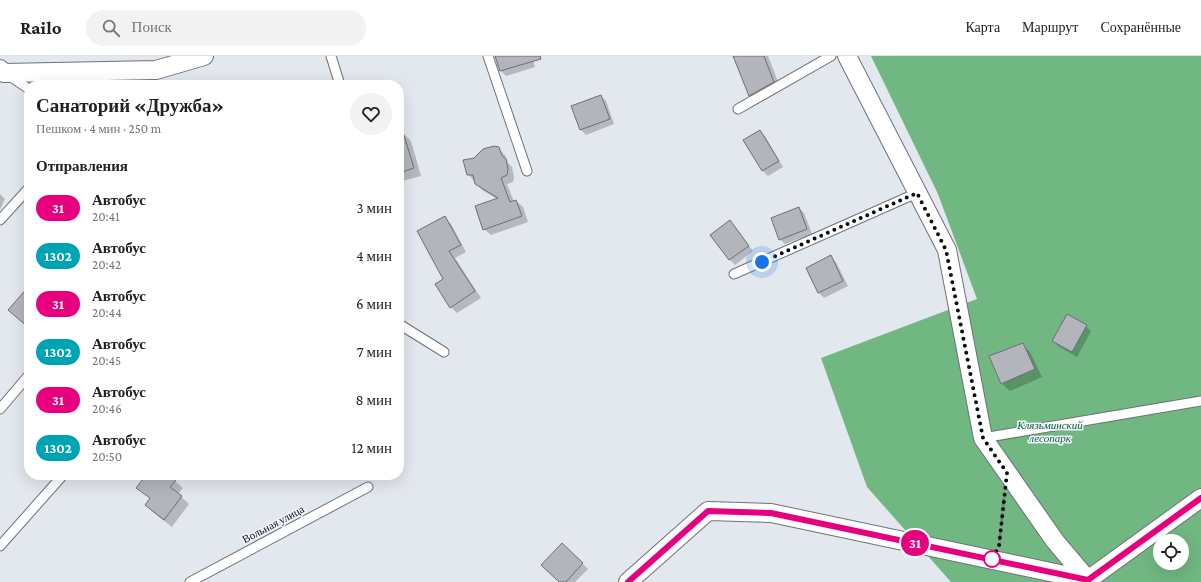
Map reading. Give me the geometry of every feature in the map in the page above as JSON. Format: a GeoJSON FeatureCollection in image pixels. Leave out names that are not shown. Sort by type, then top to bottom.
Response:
{"type":"FeatureCollection","features":[{"type":"Feature","properties":{"kind":"street"},"geometry":{"type":"LineString","coordinates":[[2,71],[156,70],[204,56]]}},
{"type":"Feature","properties":{"kind":"street"},"geometry":{"type":"LineString","coordinates":[[847,56],[946,250],[983,438],[1055,541],[1088,581]]}},
{"type":"Feature","properties":{"kind":"street"},"geometry":{"type":"LineString","coordinates":[[628,582],[708,511],[771,513],[997,560],[1088,581],[1201,498]]}},
{"type":"Feature","properties":{"kind":"lane"},"geometry":{"type":"LineString","coordinates":[[331,56],[338,80]]}},
{"type":"Feature","properties":{"kind":"lane"},"geometry":{"type":"LineString","coordinates":[[488,56],[527,171]]}},
{"type":"Feature","properties":{"kind":"lane"},"geometry":{"type":"LineString","coordinates":[[738,109],[830,56]]}},
{"type":"Feature","properties":{"kind":"lane"},"geometry":{"type":"LineString","coordinates":[[2,71],[24,86]]}},
{"type":"Feature","properties":{"kind":"lane"},"geometry":{"type":"LineString","coordinates":[[734,274],[917,193]]}},
{"type":"Feature","properties":{"kind":"lane"},"geometry":{"type":"LineString","coordinates":[[0,220],[24,194]]}},
{"type":"Feature","properties":{"kind":"lane"},"geometry":{"type":"LineString","coordinates":[[404,327],[444,352]]}},
{"type":"Feature","properties":{"kind":"lane"},"geometry":{"type":"LineString","coordinates":[[0,409],[24,381]]}},
{"type":"Feature","properties":{"kind":"lane"},"geometry":{"type":"LineString","coordinates":[[983,438],[1201,401]]}},
{"type":"Feature","properties":{"kind":"lane"},"geometry":{"type":"LineString","coordinates":[[0,546],[59,480]]}},
{"type":"Feature","properties":{"kind":"lane","name":"Вольная улица"},"geometry":{"type":"LineString","coordinates":[[190,582],[368,487]]}},
{"type":"Feature","properties":{"kind":"path"},"geometry":{"type":"LineString","coordinates":[[997,560],[1007,473]]}},
{"type":"Feature","properties":{"kind":"green space","name":"Клязьминский лесопарк"},"geometry":{"type":"Polygon","coordinates":[[[871,56],[1201,56],[1201,582],[951,582],[867,487],[821,358],[977,299],[938,194],[871,56]]]}},
{"type":"Feature","properties":{"kind":"building"},"geometry":{"type":"Polygon","coordinates":[[[495,56],[540,56],[541,59],[500,71],[495,56]]]}},
{"type":"Feature","properties":{"kind":"building"},"geometry":{"type":"Polygon","coordinates":[[[733,56],[764,56],[774,82],[749,96],[733,56]]]}},
{"type":"Feature","properties":{"kind":"building"},"geometry":{"type":"Polygon","coordinates":[[[601,95],[610,119],[580,130],[571,106],[601,95]]]}},
{"type":"Feature","properties":{"kind":"building"},"geometry":{"type":"Polygon","coordinates":[[[760,130],[779,161],[762,171],[743,140],[760,130]]]}},
{"type":"Feature","properties":{"kind":"building"},"geometry":{"type":"Polygon","coordinates":[[[404,136],[414,168],[404,171],[404,136]]]}},
{"type":"Feature","properties":{"kind":"building"},"geometry":{"type":"Polygon","coordinates":[[[494,146],[499,147],[502,156],[506,159],[508,169],[507,175],[501,178],[510,202],[516,200],[522,216],[483,230],[475,206],[498,198],[475,184],[473,175],[467,175],[463,160],[474,158],[483,149],[494,146]]]}},
{"type":"Feature","properties":{"kind":"building"},"geometry":{"type":"Polygon","coordinates":[[[799,207],[807,229],[779,240],[771,218],[799,207]]]}},
{"type":"Feature","properties":{"kind":"building"},"geometry":{"type":"Polygon","coordinates":[[[445,216],[461,245],[449,251],[475,291],[450,308],[435,284],[443,279],[417,231],[445,216]]]}},
{"type":"Feature","properties":{"kind":"building"},"geometry":{"type":"Polygon","coordinates":[[[730,220],[749,246],[729,260],[710,235],[730,220]]]}},
{"type":"Feature","properties":{"kind":"building"},"geometry":{"type":"Polygon","coordinates":[[[831,255],[843,281],[818,293],[806,268],[831,255]]]}},
{"type":"Feature","properties":{"kind":"building"},"geometry":{"type":"Polygon","coordinates":[[[24,292],[24,324],[8,310],[24,292]]]}},
{"type":"Feature","properties":{"kind":"building"},"geometry":{"type":"Polygon","coordinates":[[[1067,314],[1087,325],[1072,352],[1052,341],[1067,314]]]}},
{"type":"Feature","properties":{"kind":"building"},"geometry":{"type":"Polygon","coordinates":[[[1023,343],[1035,369],[1001,384],[989,356],[1023,343]]]}},
{"type":"Feature","properties":{"kind":"building"},"geometry":{"type":"Polygon","coordinates":[[[142,480],[176,480],[170,487],[182,496],[164,520],[145,505],[150,498],[136,488],[142,480]]]}},
{"type":"Feature","properties":{"kind":"building"},"geometry":{"type":"Polygon","coordinates":[[[562,543],[583,563],[566,582],[559,582],[541,565],[562,543]]]}},
{"type":"Feature","properties":{"kind":"bus line","name":"31"},"geometry":{"type":"LineString","coordinates":[[628,582],[708,511],[771,513],[1088,580],[1201,498]]}},
{"type":"Feature","properties":{"kind":"route"},"geometry":{"type":"LineString","coordinates":[[762,262],[917,193],[946,250],[983,438],[1007,473],[999,546],[992,559]]}}]}
